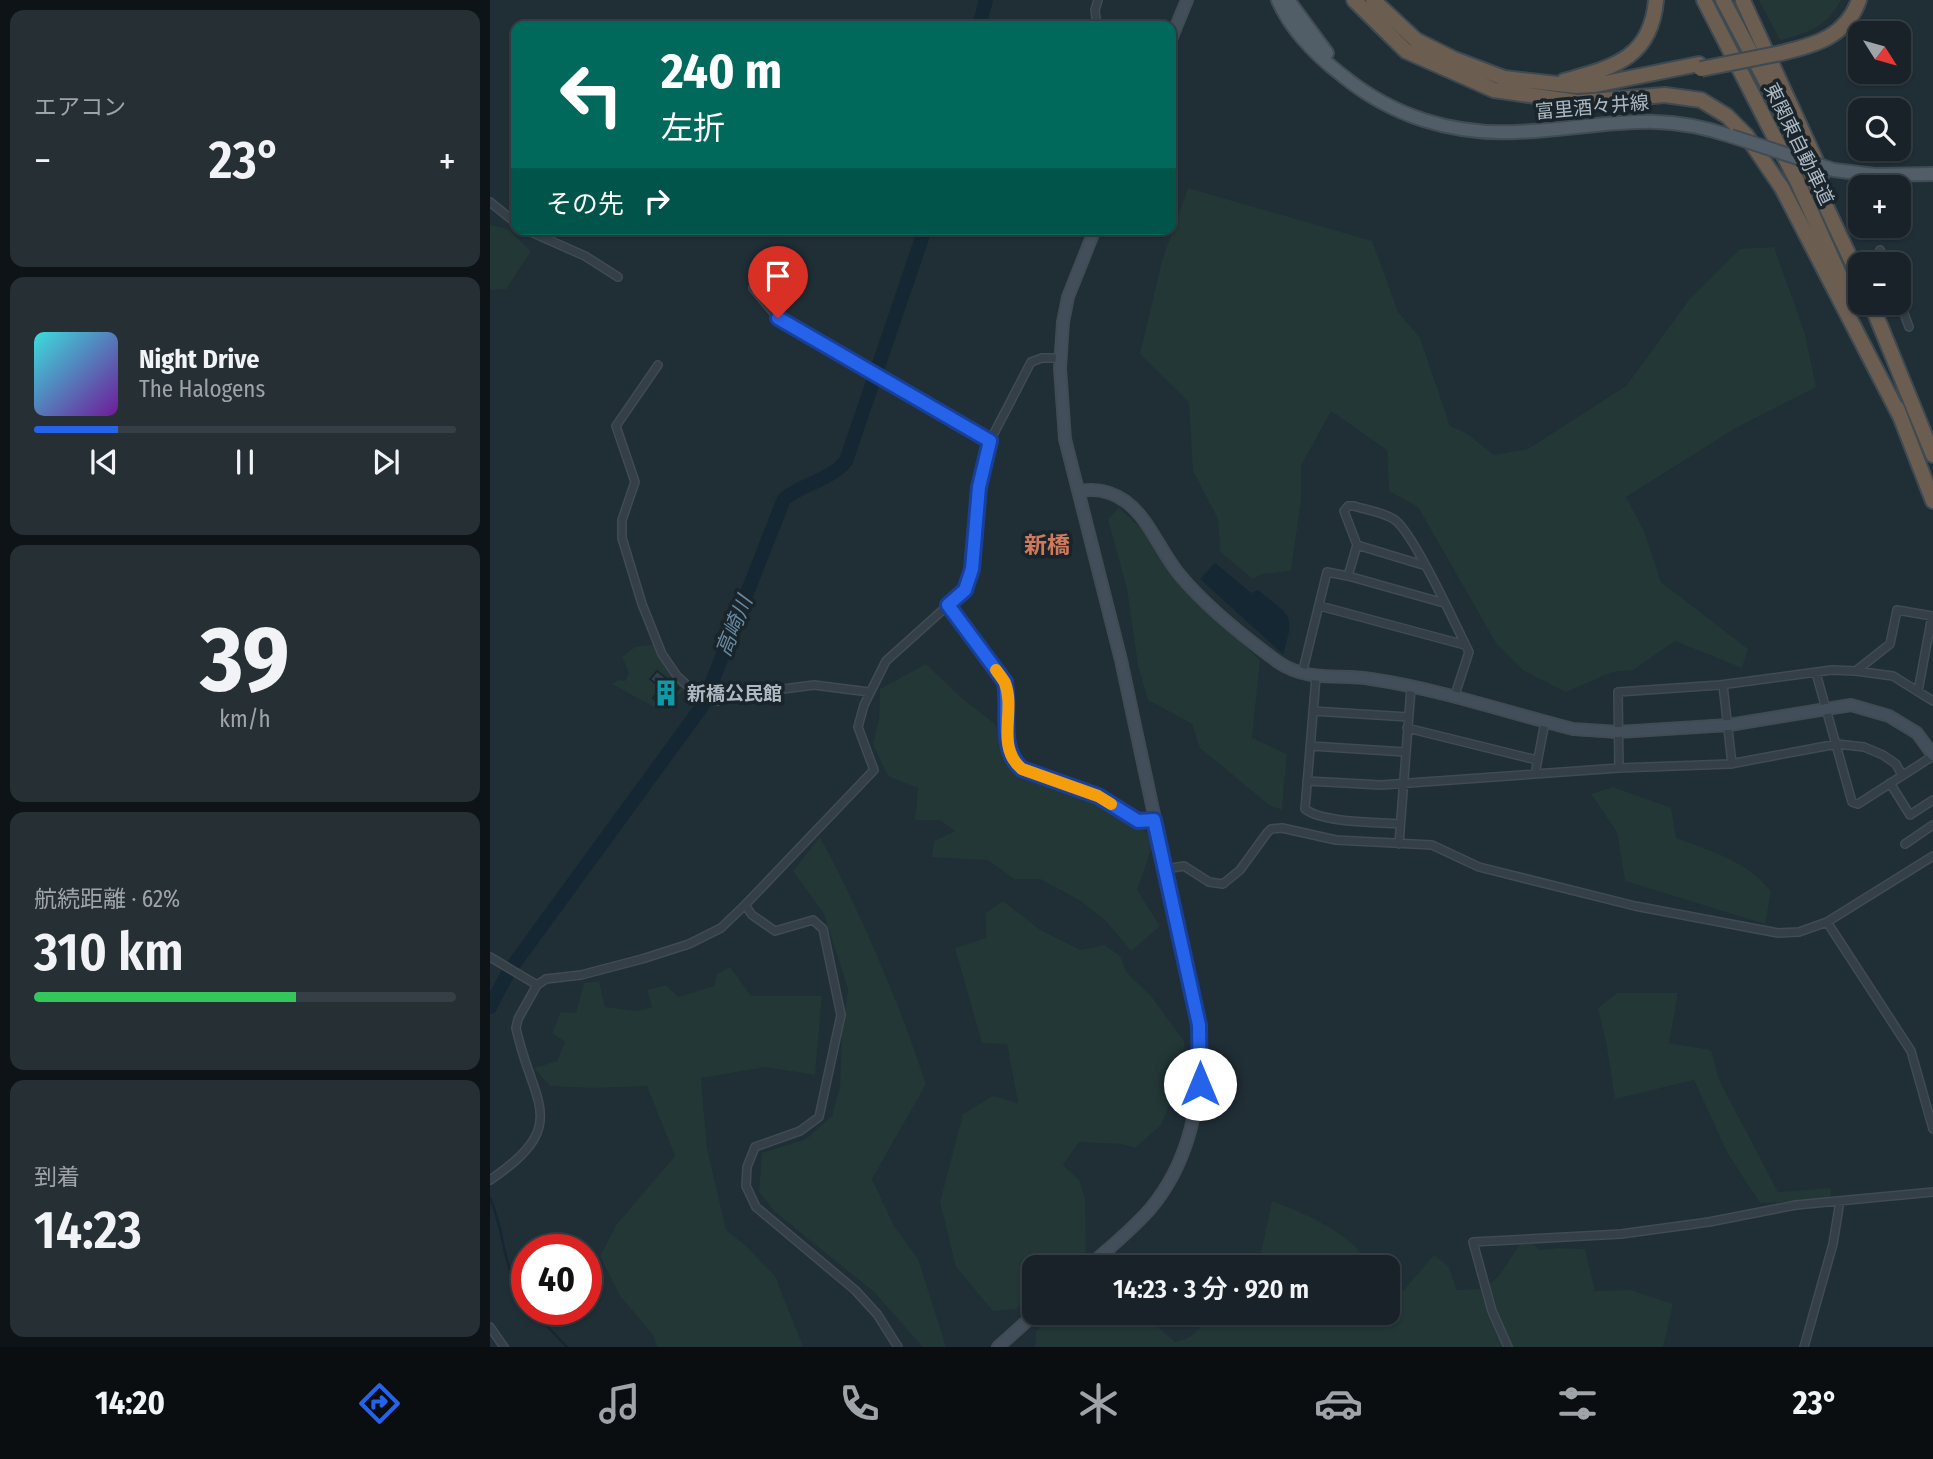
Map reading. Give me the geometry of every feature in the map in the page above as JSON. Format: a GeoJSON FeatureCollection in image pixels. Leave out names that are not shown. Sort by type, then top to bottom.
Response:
{"type":"FeatureCollection","features":[{"type":"Feature","properties":{"kind":"highway"},"geometry":{"type":"LineString","coordinates":[[1354,0],[1406,51],[1449,72],[1501,92],[1591,102],[1647,95],[1684,96],[1701,100],[1727,116],[1758,151],[1782,188],[1900,416]]}},
{"type":"Feature","properties":{"kind":"highway"},"geometry":{"type":"LineString","coordinates":[[1373,0],[1416,40],[1454,60],[1504,78],[1576,86],[1595,85],[1821,43],[1852,18],[1859,0]]}},
{"type":"Feature","properties":{"kind":"highway"},"geometry":{"type":"LineString","coordinates":[[1560,83],[1601,71],[1632,54],[1652,26],[1656,0]]}},
{"type":"Feature","properties":{"kind":"highway","name":"東関東自動車道"},"geometry":{"type":"LineString","coordinates":[[1704,0],[1798,183],[1866,333],[1933,501]]}},
{"type":"Feature","properties":{"kind":"highway","name":"東関東自動車道"},"geometry":{"type":"LineString","coordinates":[[1723,0],[1780,108],[1849,252]]}},
{"type":"Feature","properties":{"kind":"highway"},"geometry":{"type":"LineString","coordinates":[[1777,51],[1822,33],[1843,15],[1850,0]]}},
{"type":"Feature","properties":{"kind":"highway"},"geometry":{"type":"LineString","coordinates":[[1743,1],[1803,129],[1852,252]]}},
{"type":"Feature","properties":{"kind":"highway"},"geometry":{"type":"LineString","coordinates":[[1557,98],[1579,93],[1609,92],[1700,66]]}},
{"type":"Feature","properties":{"kind":"highway"},"geometry":{"type":"LineString","coordinates":[[1876,315],[1933,454]]}},
{"type":"Feature","properties":{"kind":"main road","name":"富里酒々井線"},"geometry":{"type":"LineString","coordinates":[[1278,0],[1285,15],[1310,46],[1353,85],[1411,117],[1456,128],[1516,132],[1649,120],[1688,123],[1833,170],[1875,175],[1933,174]]}},
{"type":"Feature","properties":{"kind":"main road","name":"富里酒々井線"},"geometry":{"type":"LineString","coordinates":[[1288,0],[1324,50],[1355,77],[1388,99],[1456,128]]}},
{"type":"Feature","properties":{"kind":"street"},"geometry":{"type":"LineString","coordinates":[[1096,21],[1095,10],[1098,0]]}},
{"type":"Feature","properties":{"kind":"street"},"geometry":{"type":"LineString","coordinates":[[1176,27],[1187,0]]}},
{"type":"Feature","properties":{"kind":"street"},"geometry":{"type":"LineString","coordinates":[[490,202],[511,219]]}},
{"type":"Feature","properties":{"kind":"street"},"geometry":{"type":"LineString","coordinates":[[538,235],[586,256],[618,276]]}},
{"type":"Feature","properties":{"kind":"street"},"geometry":{"type":"LineString","coordinates":[[1093,235],[1068,297],[1060,358],[1065,439],[1122,660],[1199,1025],[1201,1061],[1197,1106],[1181,1156],[1160,1195],[1133,1227],[1102,1255]]}},
{"type":"Feature","properties":{"kind":"street"},"geometry":{"type":"LineString","coordinates":[[754,288],[778,318],[990,441]]}},
{"type":"Feature","properties":{"kind":"street"},"geometry":{"type":"LineString","coordinates":[[1905,315],[1909,327]]}},
{"type":"Feature","properties":{"kind":"street"},"geometry":{"type":"LineString","coordinates":[[490,1180],[530,1146],[541,1124],[540,1104],[516,1028],[518,1019],[537,985],[551,978],[581,975],[689,944],[721,928],[874,770],[858,727],[869,692],[886,661],[965,590],[972,569],[981,470],[990,441],[1031,362],[1042,358],[1060,358]]}},
{"type":"Feature","properties":{"kind":"street"},"geometry":{"type":"LineString","coordinates":[[659,365],[616,426],[635,482],[621,520],[622,537],[642,604],[662,654],[689,687],[718,701],[729,696],[814,685],[869,692]]}},
{"type":"Feature","properties":{"kind":"street"},"geometry":{"type":"LineString","coordinates":[[1080,491],[1100,490],[1125,501],[1195,592],[1281,664],[1302,674],[1369,679],[1545,722],[1598,732],[1729,725],[1826,707],[1851,705],[1889,716],[1917,733],[1933,755],[1858,804],[1852,802],[1838,744],[1826,707],[1816,673]]}},
{"type":"Feature","properties":{"kind":"street"},"geometry":{"type":"LineString","coordinates":[[1348,576],[1357,545],[1344,515],[1348,506],[1392,518],[1401,526],[1469,652],[1454,698]]}},
{"type":"Feature","properties":{"kind":"street"},"geometry":{"type":"LineString","coordinates":[[1357,545],[1424,565]]}},
{"type":"Feature","properties":{"kind":"street"},"geometry":{"type":"LineString","coordinates":[[1302,674],[1327,572],[1444,603]]}},
{"type":"Feature","properties":{"kind":"street"},"geometry":{"type":"LineString","coordinates":[[948,605],[1005,682],[1006,733],[1014,763],[1022,769],[1098,796],[1138,821],[1154,820]]}},
{"type":"Feature","properties":{"kind":"street"},"geometry":{"type":"LineString","coordinates":[[1320,606],[1465,645]]}},
{"type":"Feature","properties":{"kind":"street"},"geometry":{"type":"LineString","coordinates":[[1856,671],[1890,644],[1897,610],[1932,616],[1918,691]]}},
{"type":"Feature","properties":{"kind":"street"},"geometry":{"type":"LineString","coordinates":[[1619,768],[1618,692],[1723,685],[1816,673],[1856,671],[1893,676],[1933,701]]}},
{"type":"Feature","properties":{"kind":"street"},"geometry":{"type":"LineString","coordinates":[[1316,677],[1305,809],[1310,813],[1337,818],[1400,824]]}},
{"type":"Feature","properties":{"kind":"street"},"geometry":{"type":"LineString","coordinates":[[1723,685],[1732,764]]}},
{"type":"Feature","properties":{"kind":"street"},"geometry":{"type":"LineString","coordinates":[[1399,844],[1411,688]]}},
{"type":"Feature","properties":{"kind":"street"},"geometry":{"type":"LineString","coordinates":[[1313,711],[1408,717]]}},
{"type":"Feature","properties":{"kind":"street"},"geometry":{"type":"LineString","coordinates":[[1535,774],[1545,722]]}},
{"type":"Feature","properties":{"kind":"street"},"geometry":{"type":"LineString","coordinates":[[1407,728],[1537,760]]}},
{"type":"Feature","properties":{"kind":"street"},"geometry":{"type":"LineString","coordinates":[[1307,781],[1402,784],[1619,768],[1732,764],[1838,744],[1864,747],[1883,755],[1896,764],[1902,775]]}},
{"type":"Feature","properties":{"kind":"street"},"geometry":{"type":"LineString","coordinates":[[1311,746],[1405,752]]}},
{"type":"Feature","properties":{"kind":"street"},"geometry":{"type":"LineString","coordinates":[[1890,783],[1910,816],[1933,800]]}},
{"type":"Feature","properties":{"kind":"street"},"geometry":{"type":"LineString","coordinates":[[1905,844],[1933,825]]}},
{"type":"Feature","properties":{"kind":"street"},"geometry":{"type":"LineString","coordinates":[[1166,869],[1184,866],[1209,881],[1223,884],[1240,870],[1266,833],[1275,828],[1336,841],[1439,847],[1479,867],[1635,906],[1778,933],[1799,932],[1827,922],[1933,856]]}},
{"type":"Feature","properties":{"kind":"street"},"geometry":{"type":"LineString","coordinates":[[745,905],[752,915],[775,931],[813,920],[824,929],[841,1015],[819,1117],[800,1131],[755,1147],[747,1167],[746,1186],[755,1207],[855,1290],[877,1314],[898,1347]]}},
{"type":"Feature","properties":{"kind":"street"},"geometry":{"type":"LineString","coordinates":[[1827,922],[1911,1051],[1933,1129]]}},
{"type":"Feature","properties":{"kind":"street"},"geometry":{"type":"LineString","coordinates":[[490,957],[537,985]]}},
{"type":"Feature","properties":{"kind":"street"},"geometry":{"type":"LineString","coordinates":[[1508,1347],[1493,1311],[1473,1242],[1621,1234],[1709,1222],[1796,1205],[1933,1192]]}},
{"type":"Feature","properties":{"kind":"street"},"geometry":{"type":"LineString","coordinates":[[1804,1347],[1833,1244],[1840,1201]]}},
{"type":"Feature","properties":{"kind":"street"},"geometry":{"type":"LineString","coordinates":[[998,1347],[1023,1325]]}},
{"type":"Feature","properties":{"kind":"street"},"geometry":{"type":"LineString","coordinates":[[490,1327],[504,1347]]}},
{"type":"Feature","properties":{"kind":"green space"},"geometry":{"type":"Polygon","coordinates":[[[1759,0],[1841,0],[1829,17],[1816,28],[1780,40],[1759,0]]]}},
{"type":"Feature","properties":{"kind":"green space"},"geometry":{"type":"Polygon","coordinates":[[[1188,188],[1372,241],[1398,312],[1420,338],[1450,426],[1466,433],[1494,455],[1528,449],[1626,386],[1689,300],[1740,249],[1774,247],[1805,334],[1816,387],[1734,429],[1626,497],[1644,531],[1661,582],[1748,649],[1742,668],[1675,641],[1633,670],[1612,672],[1566,692],[1524,671],[1496,643],[1418,507],[1389,491],[1387,450],[1331,411],[1301,466],[1301,500],[1291,571],[1262,574],[1253,579],[1220,552],[1218,519],[1193,471],[1189,402],[1140,354],[1162,261],[1171,235],[1176,235],[1176,222],[1188,188]]]}},
{"type":"Feature","properties":{"kind":"green space"},"geometry":{"type":"Polygon","coordinates":[[[490,225],[508,229],[511,235],[531,251],[506,289],[490,290],[490,225]]]}},
{"type":"Feature","properties":{"kind":"green space"},"geometry":{"type":"Polygon","coordinates":[[[1119,508],[1140,527],[1187,592],[1260,660],[1252,738],[1287,754],[1282,810],[1269,805],[1200,748],[1192,724],[1148,700],[1138,666],[1127,589],[1108,519],[1119,508]]]}},
{"type":"Feature","properties":{"kind":"green space"},"geometry":{"type":"Polygon","coordinates":[[[656,644],[687,687],[665,708],[654,707],[612,684],[618,680],[625,681],[629,673],[622,657],[635,647],[656,644]]]}},
{"type":"Feature","properties":{"kind":"green space"},"geometry":{"type":"Polygon","coordinates":[[[926,664],[964,700],[994,723],[1017,777],[1105,806],[1151,835],[1152,847],[1137,890],[1160,926],[1131,951],[1106,921],[1079,900],[1040,879],[1014,879],[988,860],[932,857],[934,841],[955,831],[940,820],[915,820],[918,788],[888,776],[873,745],[879,718],[880,689],[926,664]]]}},
{"type":"Feature","properties":{"kind":"green space"},"geometry":{"type":"Polygon","coordinates":[[[1613,787],[1671,808],[1676,838],[1740,864],[1761,881],[1771,891],[1765,924],[1625,881],[1617,832],[1591,794],[1613,787]]]}},
{"type":"Feature","properties":{"kind":"green space"},"geometry":{"type":"Polygon","coordinates":[[[820,837],[878,958],[926,1084],[872,1179],[894,1226],[918,1259],[946,1347],[923,1347],[874,1292],[775,1212],[759,1192],[762,1153],[806,1139],[832,1116],[840,1087],[842,1032],[848,989],[824,914],[793,871],[820,837]]]}},
{"type":"Feature","properties":{"kind":"green space"},"geometry":{"type":"Polygon","coordinates":[[[1003,901],[1039,929],[1081,950],[1105,945],[1120,956],[1126,972],[1151,996],[1184,1041],[1186,1066],[1161,1125],[1135,1148],[1121,1144],[1079,1142],[1063,1165],[1079,1180],[1085,1198],[1086,1255],[1022,1255],[1022,1304],[1016,1309],[993,1311],[956,1267],[940,1202],[963,1114],[993,1096],[1018,1103],[1007,1044],[982,1043],[955,948],[986,938],[986,913],[1003,901]]]}},
{"type":"Feature","properties":{"kind":"green space"},"geometry":{"type":"Polygon","coordinates":[[[730,967],[751,996],[822,996],[815,1075],[765,1067],[701,1078],[707,1148],[726,1230],[775,1276],[803,1347],[657,1347],[653,1335],[620,1296],[602,1260],[602,1252],[617,1224],[675,1156],[647,1086],[550,1086],[534,1068],[557,1061],[565,1042],[552,1033],[561,1012],[576,1013],[584,983],[599,981],[605,1007],[638,1011],[652,1007],[647,990],[666,985],[678,997],[714,986],[717,974],[730,967]]]}},
{"type":"Feature","properties":{"kind":"green space"},"geometry":{"type":"Polygon","coordinates":[[[1617,993],[1678,993],[1669,1043],[1711,1050],[1719,1080],[1778,1192],[1831,1188],[1831,1200],[1760,1203],[1728,1154],[1694,1080],[1615,1099],[1598,1008],[1617,993]]]}},
{"type":"Feature","properties":{"kind":"green space"},"geometry":{"type":"Polygon","coordinates":[[[1272,1201],[1327,1226],[1353,1244],[1362,1255],[1261,1255],[1272,1201]]]}},
{"type":"Feature","properties":{"kind":"green space"},"geometry":{"type":"Polygon","coordinates":[[[1525,1237],[1540,1250],[1585,1249],[1595,1291],[1630,1290],[1673,1304],[1663,1347],[1035,1347],[1036,1331],[1043,1325],[1156,1325],[1175,1342],[1196,1333],[1201,1325],[1400,1325],[1400,1293],[1434,1255],[1448,1266],[1457,1290],[1481,1289],[1498,1277],[1525,1237]]]}},
{"type":"Feature","properties":{"kind":"water"},"geometry":{"type":"Polygon","coordinates":[[[1215,563],[1251,593],[1258,590],[1287,616],[1289,630],[1283,654],[1200,579],[1215,563]]]}},
{"type":"Feature","properties":{"kind":"building","name":"新橋公民館"},"geometry":{"type":"Polygon","coordinates":[[[657,671],[679,688],[662,706],[653,698],[661,688],[650,679],[657,671]]]}},
{"type":"Feature","properties":{"kind":"waterway","name":"高崎川"},"geometry":{"type":"LineString","coordinates":[[980,21],[986,0]]}},
{"type":"Feature","properties":{"kind":"waterway","name":"高崎川"},"geometry":{"type":"LineString","coordinates":[[490,1007],[509,971],[703,705],[784,499],[833,472],[846,461],[923,235]]}},
{"type":"Feature","properties":{"kind":"waterway"},"geometry":{"type":"LineString","coordinates":[[490,1198],[511,1272]]}},
{"type":"Feature","properties":{"kind":"waterway"},"geometry":{"type":"LineString","coordinates":[[546,1325],[567,1347]]}},
{"type":"Feature","properties":{"kind":"slow traffic"},"geometry":{"type":"LineString","coordinates":[[996,670],[1005,682],[1006,733],[1014,763],[1022,769],[1098,796],[1111,804]]}},
{"type":"Feature","properties":{"kind":"place","name":"新橋公民館"},"geometry":{"type":"Point","coordinates":[666,693]}},
{"type":"Feature","properties":{"kind":"district","name":"新橋"},"geometry":{"type":"Point","coordinates":[1047,545]}},
{"type":"Feature","properties":{"kind":"route"},"geometry":{"type":"LineString","coordinates":[[778,318],[990,441],[981,470],[976,504],[972,569],[965,590],[948,605],[1005,682],[1006,733],[1014,763],[1022,769],[1098,796],[1138,821],[1154,820],[1169,878],[1199,1025],[1200,1084]]}}]}
